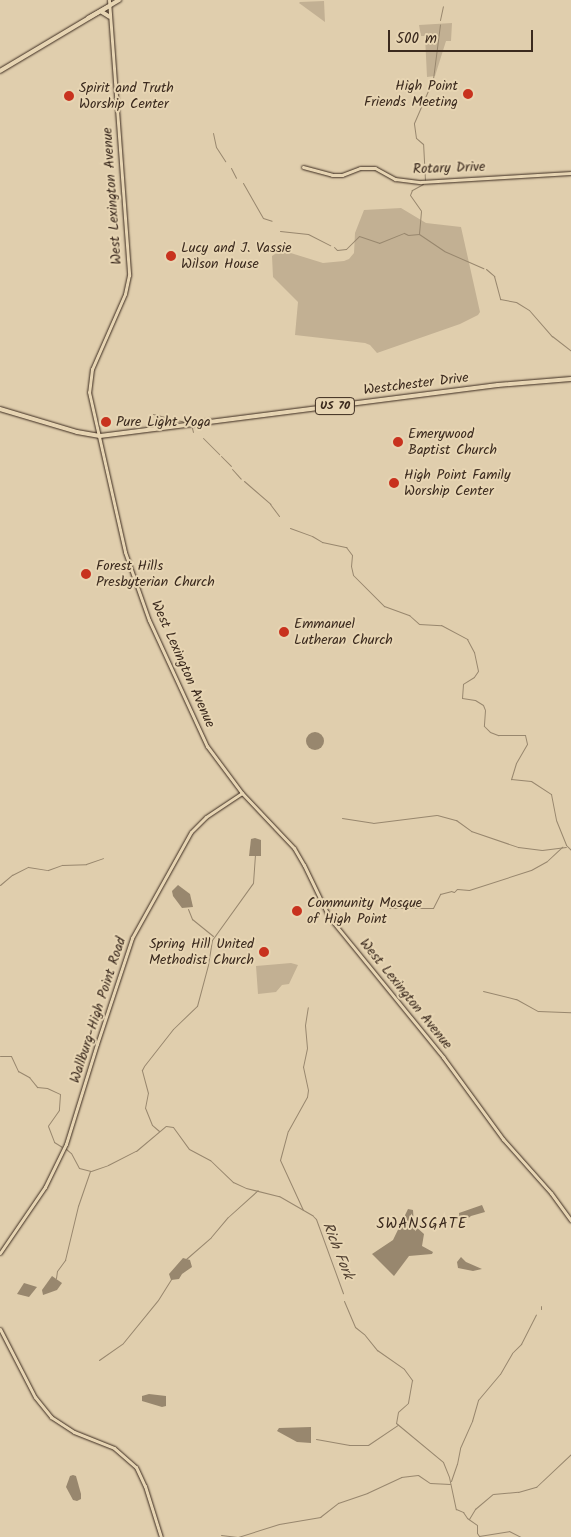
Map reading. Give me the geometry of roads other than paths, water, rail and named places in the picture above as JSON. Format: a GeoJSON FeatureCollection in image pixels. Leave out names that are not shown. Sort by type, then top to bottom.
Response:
{"type":"FeatureCollection","features":[{"type":"Feature","properties":{"kind":"main road"},"geometry":{"type":"LineString","coordinates":[[0,72],[119,0]]}},
{"type":"Feature","properties":{"kind":"main road"},"geometry":{"type":"LineString","coordinates":[[88,18],[102,12],[109,6]]}},
{"type":"Feature","properties":{"kind":"main road"},"geometry":{"type":"LineString","coordinates":[[102,12],[110,17]]}},
{"type":"Feature","properties":{"kind":"main road","name":"Westchester Drive"},"geometry":{"type":"LineString","coordinates":[[0,409],[78,432],[100,436],[498,385],[571,379]]}},
{"type":"Feature","properties":{"kind":"street","name":"West Lexington Avenue"},"geometry":{"type":"LineString","coordinates":[[109,0],[130,264],[125,294],[96,356],[90,379],[91,403],[125,552],[149,620],[207,746],[242,793],[294,848],[329,917],[444,1057],[499,1133],[551,1192],[571,1221]]}},
{"type":"Feature","properties":{"kind":"street","name":"Rotary Drive"},"geometry":{"type":"LineString","coordinates":[[303,167],[332,175],[342,175],[360,168],[375,168],[395,179],[421,182],[571,173]]}},
{"type":"Feature","properties":{"kind":"street","name":"Wallburg-High Point Road"},"geometry":{"type":"LineString","coordinates":[[0,1253],[45,1187],[66,1144],[132,938],[166,882],[191,832],[206,817],[242,793]]}},
{"type":"Feature","properties":{"kind":"street"},"geometry":{"type":"LineString","coordinates":[[0,1329],[35,1397],[51,1417],[69,1430],[114,1448],[136,1467],[145,1486],[161,1537]]}},
{"type":"Feature","properties":{"kind":"waterway"},"geometry":{"type":"LineString","coordinates":[[440,20],[443,6]]}},
{"type":"Feature","properties":{"kind":"waterway"},"geometry":{"type":"LineString","coordinates":[[425,180],[423,144],[416,138],[414,123],[433,79],[440,24]]}},
{"type":"Feature","properties":{"kind":"waterway"},"geometry":{"type":"LineString","coordinates":[[213,133],[216,147],[225,161]]}},
{"type":"Feature","properties":{"kind":"waterway"},"geometry":{"type":"LineString","coordinates":[[231,168],[236,178]]}},
{"type":"Feature","properties":{"kind":"waterway"},"geometry":{"type":"LineString","coordinates":[[243,183],[263,218],[272,221]]}},
{"type":"Feature","properties":{"kind":"waterway"},"geometry":{"type":"LineString","coordinates":[[423,184],[412,190],[410,195],[421,211],[419,234],[444,251],[483,268]]}},
{"type":"Feature","properties":{"kind":"waterway"},"geometry":{"type":"LineString","coordinates":[[280,231],[308,234],[330,245]]}},
{"type":"Feature","properties":{"kind":"waterway"},"geometry":{"type":"LineString","coordinates":[[334,247],[337,250],[346,249],[359,236],[379,243],[404,233],[408,235],[419,234]]}},
{"type":"Feature","properties":{"kind":"waterway"},"geometry":{"type":"LineString","coordinates":[[486,269],[494,276],[500,299],[516,302],[529,310],[552,336],[571,351]]}},
{"type":"Feature","properties":{"kind":"waterway"},"geometry":{"type":"LineString","coordinates":[[153,414],[188,423]]}},
{"type":"Feature","properties":{"kind":"waterway"},"geometry":{"type":"LineString","coordinates":[[192,428],[193,432]]}},
{"type":"Feature","properties":{"kind":"waterway"},"geometry":{"type":"LineString","coordinates":[[203,438],[219,454]]}},
{"type":"Feature","properties":{"kind":"waterway"},"geometry":{"type":"LineString","coordinates":[[221,456],[231,466]]}},
{"type":"Feature","properties":{"kind":"waterway"},"geometry":{"type":"LineString","coordinates":[[232,469],[241,479]]}},
{"type":"Feature","properties":{"kind":"waterway"},"geometry":{"type":"LineString","coordinates":[[244,481],[270,504],[279,516]]}},
{"type":"Feature","properties":{"kind":"waterway"},"geometry":{"type":"LineString","coordinates":[[290,528],[322,542],[346,547],[352,555],[351,566],[353,575],[384,606],[409,615],[419,624],[441,625],[467,639],[474,652],[478,671],[474,677],[463,684],[462,698],[475,700],[483,705],[485,710],[484,726],[490,732],[498,735],[525,735],[527,744],[516,763],[511,779],[531,781],[551,794],[556,820],[566,845],[571,850]]}},
{"type":"Feature","properties":{"kind":"waterway"},"geometry":{"type":"LineString","coordinates":[[342,818],[373,823],[437,815],[456,820],[471,831],[518,847],[542,850],[566,847]]}},
{"type":"Feature","properties":{"kind":"waterway"},"geometry":{"type":"LineString","coordinates":[[389,908],[433,908],[440,894],[454,892],[457,889],[469,890],[531,870],[547,861],[562,847]]}},
{"type":"Feature","properties":{"kind":"waterway"},"geometry":{"type":"LineString","coordinates":[[159,1131],[152,1125],[145,1108],[148,1093],[142,1070],[173,1029],[197,1006],[208,965],[212,940],[253,883],[255,854]]}},
{"type":"Feature","properties":{"kind":"waterway"},"geometry":{"type":"LineString","coordinates":[[0,885],[12,875],[28,867],[48,870],[62,865],[86,864],[103,858]]}},
{"type":"Feature","properties":{"kind":"waterway"},"geometry":{"type":"LineString","coordinates":[[188,909],[192,919],[213,936]]}},
{"type":"Feature","properties":{"kind":"waterway"},"geometry":{"type":"LineString","coordinates":[[483,991],[516,999],[538,1011],[571,1012]]}},
{"type":"Feature","properties":{"kind":"waterway"},"geometry":{"type":"LineString","coordinates":[[303,1210],[280,1160],[288,1131],[307,1097],[308,1090],[303,1067],[307,1048],[305,1025],[308,1007]]}},
{"type":"Feature","properties":{"kind":"waterway","name":"Rich Fork"},"geometry":{"type":"LineString","coordinates":[[0,1056],[11,1056],[18,1071],[29,1077],[37,1087],[47,1088],[60,1094],[59,1110],[48,1126],[54,1142],[62,1147]]}},
{"type":"Feature","properties":{"kind":"waterway","name":"Rich Fork"},"geometry":{"type":"LineString","coordinates":[[66,1149],[71,1153],[79,1168],[91,1171],[136,1151],[166,1126],[173,1127],[189,1149],[210,1160],[233,1182],[246,1188],[279,1196],[313,1216],[316,1219],[343,1293]]}},
{"type":"Feature","properties":{"kind":"waterway"},"geometry":{"type":"LineString","coordinates":[[56,1278],[57,1271],[65,1260],[78,1206],[90,1171]]}},
{"type":"Feature","properties":{"kind":"waterway"},"geometry":{"type":"LineString","coordinates":[[186,1259],[258,1190]]}},
{"type":"Feature","properties":{"kind":"waterway"},"geometry":{"type":"LineString","coordinates":[[99,1360],[123,1343],[158,1300],[172,1278]]}},
{"type":"Feature","properties":{"kind":"waterway","name":"Rich Fork"},"geometry":{"type":"LineString","coordinates":[[344,1301],[355,1327],[364,1334],[377,1350],[404,1369],[412,1380],[408,1403],[398,1412],[396,1423],[443,1462],[449,1477],[456,1509],[463,1512],[467,1518],[477,1525],[479,1536],[509,1531],[521,1537]]}},
{"type":"Feature","properties":{"kind":"waterway"},"geometry":{"type":"LineString","coordinates":[[451,1481],[460,1448],[472,1421],[478,1400],[500,1374],[512,1353],[521,1344],[536,1315]]}},
{"type":"Feature","properties":{"kind":"waterway"},"geometry":{"type":"LineString","coordinates":[[316,1439],[349,1445],[368,1445],[398,1425]]}},
{"type":"Feature","properties":{"kind":"waterway"},"geometry":{"type":"LineString","coordinates":[[469,1519],[475,1509],[493,1494],[518,1492],[536,1487],[571,1454]]}},
{"type":"Feature","properties":{"kind":"waterway"},"geometry":{"type":"LineString","coordinates":[[221,1535],[238,1537],[279,1524],[320,1517],[338,1503],[367,1493],[401,1477],[418,1475],[430,1483],[450,1484]]}},
{"type":"Feature","properties":{"kind":"place","name":"High Point Friends Meeting"},"geometry":{"type":"Point","coordinates":[468,94]}},
{"type":"Feature","properties":{"kind":"place","name":"Spirit and Truth Worship Center"},"geometry":{"type":"Point","coordinates":[69,96]}},
{"type":"Feature","properties":{"kind":"place","name":"Lucy and J. Vassie Wilson House"},"geometry":{"type":"Point","coordinates":[171,256]}},
{"type":"Feature","properties":{"kind":"place","name":"Pure Light Yoga"},"geometry":{"type":"Point","coordinates":[106,422]}},
{"type":"Feature","properties":{"kind":"place","name":"Emerywood Baptist Church"},"geometry":{"type":"Point","coordinates":[398,442]}},
{"type":"Feature","properties":{"kind":"place","name":"High Point Family Worship Center"},"geometry":{"type":"Point","coordinates":[394,483]}},
{"type":"Feature","properties":{"kind":"place","name":"Forest Hills Presbyterian Church"},"geometry":{"type":"Point","coordinates":[86,574]}},
{"type":"Feature","properties":{"kind":"place","name":"Emmanuel Lutheran Church"},"geometry":{"type":"Point","coordinates":[284,632]}},
{"type":"Feature","properties":{"kind":"place","name":"Community Mosque of High Point"},"geometry":{"type":"Point","coordinates":[297,911]}},
{"type":"Feature","properties":{"kind":"place","name":"Spring Hill United Methodist Church"},"geometry":{"type":"Point","coordinates":[264,952]}},
{"type":"Feature","properties":{"kind":"district","name":"SWANSGATE"},"geometry":{"type":"Point","coordinates":[422,1225]}}]}
